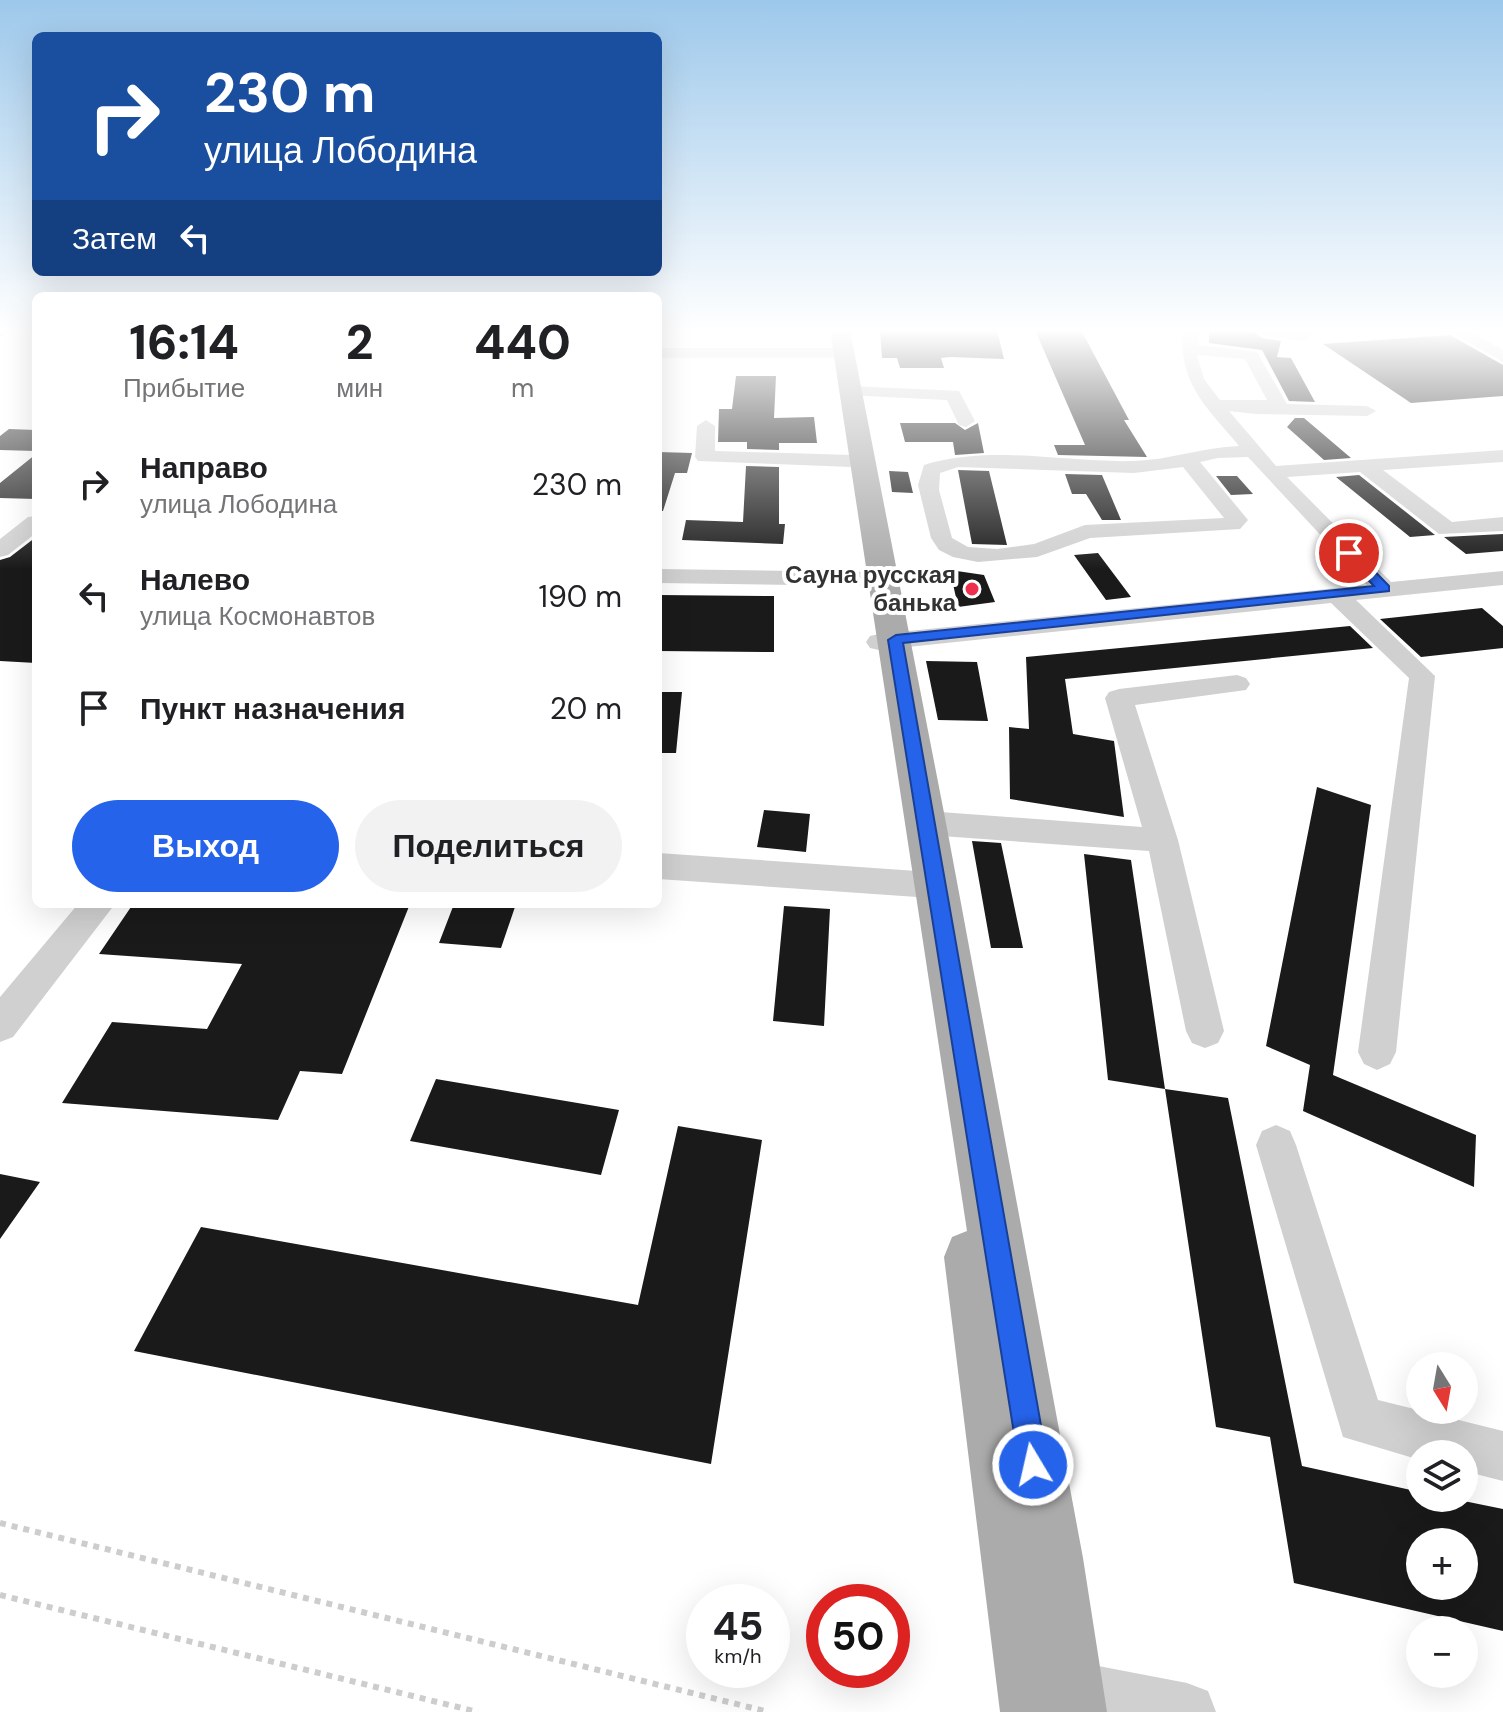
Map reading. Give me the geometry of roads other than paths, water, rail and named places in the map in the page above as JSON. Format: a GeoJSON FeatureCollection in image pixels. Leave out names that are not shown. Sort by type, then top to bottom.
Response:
{"type":"FeatureCollection","features":[{"type":"Feature","properties":{"kind":"main road"},"geometry":{"type":"LineString","coordinates":[[846,410],[870,579],[887,641],[922,854]]}},
{"type":"Feature","properties":{"kind":"main road"},"geometry":{"type":"LineString","coordinates":[[849,410],[1058,1704]]}},
{"type":"Feature","properties":{"kind":"street"},"geometry":{"type":"LineString","coordinates":[[960,410],[966,421]]}},
{"type":"Feature","properties":{"kind":"street"},"geometry":{"type":"LineString","coordinates":[[1219,410],[1271,472],[1384,589]]}},
{"type":"Feature","properties":{"kind":"street"},"geometry":{"type":"LineString","coordinates":[[1334,410],[1367,411]]}},
{"type":"Feature","properties":{"kind":"street"},"geometry":{"type":"LineString","coordinates":[[706,426],[705,457],[852,461]]}},
{"type":"Feature","properties":{"kind":"street"},"geometry":{"type":"LineString","coordinates":[[1188,460],[1237,520],[1232,524],[1085,532],[1067,543],[992,556],[948,546],[941,538],[926,482],[931,469],[957,461],[1134,467],[1188,460],[1217,452],[1253,451]]}},
{"type":"Feature","properties":{"kind":"street"},"geometry":{"type":"LineString","coordinates":[[1271,472],[1503,456]]}},
{"type":"Feature","properties":{"kind":"street"},"geometry":{"type":"LineString","coordinates":[[1365,466],[1447,529],[1503,524]]}},
{"type":"Feature","properties":{"kind":"street"},"geometry":{"type":"LineString","coordinates":[[0,550],[32,525]]}},
{"type":"Feature","properties":{"kind":"street"},"geometry":{"type":"LineString","coordinates":[[662,576],[870,579]]}},
{"type":"Feature","properties":{"kind":"street"},"geometry":{"type":"LineString","coordinates":[[887,641],[1503,578]]}},
{"type":"Feature","properties":{"kind":"street"},"geometry":{"type":"LineString","coordinates":[[1335,594],[1422,676],[1377,1052]]}},
{"type":"Feature","properties":{"kind":"street"},"geometry":{"type":"LineString","coordinates":[[1205,1031],[1162,840],[1119,698],[1237,684]]}},
{"type":"Feature","properties":{"kind":"street"},"geometry":{"type":"LineString","coordinates":[[662,866],[1162,840]]}},
{"type":"Feature","properties":{"kind":"street"},"geometry":{"type":"LineString","coordinates":[[0,1025],[95,908]]}},
{"type":"Feature","properties":{"kind":"street"},"geometry":{"type":"LineString","coordinates":[[1276,1145],[1360,1420],[1503,1456]]}},
{"type":"Feature","properties":{"kind":"street"},"geometry":{"type":"LineString","coordinates":[[1058,1704],[1187,1712]]}},
{"type":"Feature","properties":{"kind":"place","name":"Сауна русская банька"},"geometry":{"type":"Point","coordinates":[972,589]}}]}
